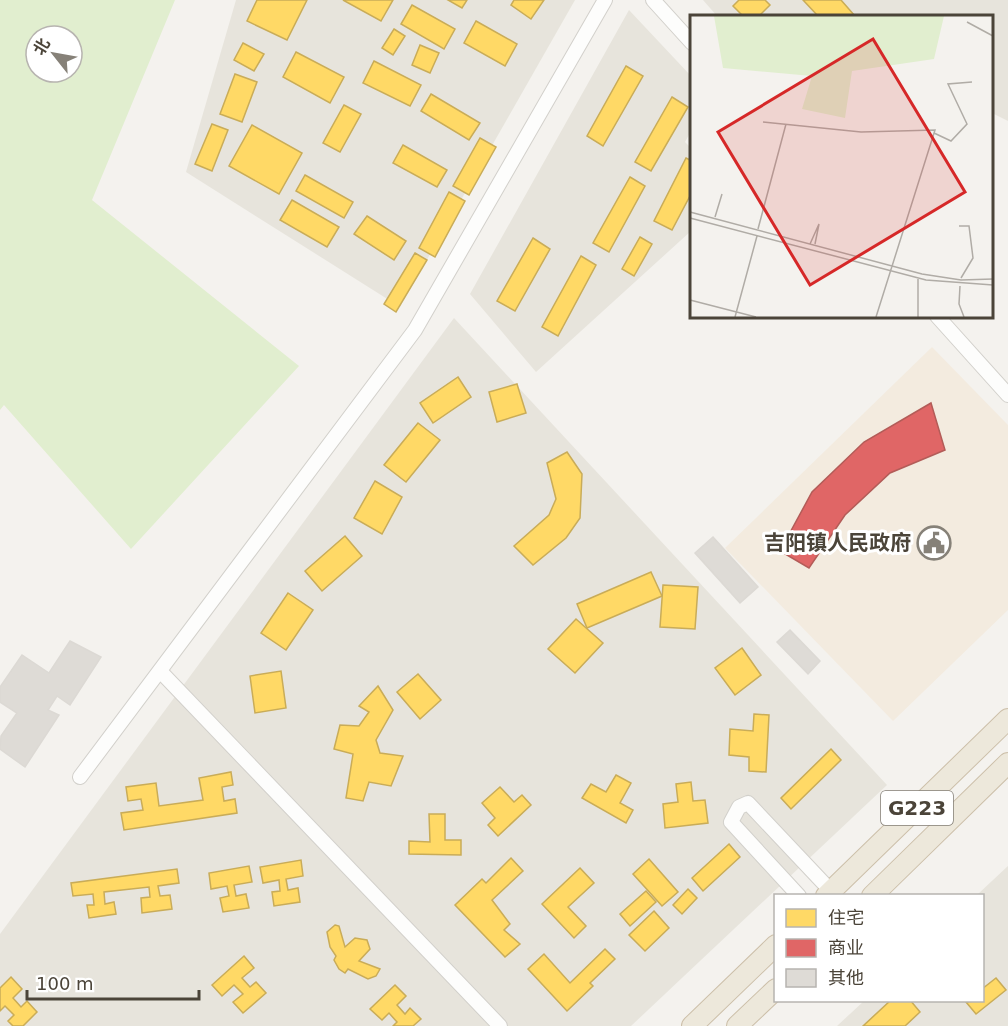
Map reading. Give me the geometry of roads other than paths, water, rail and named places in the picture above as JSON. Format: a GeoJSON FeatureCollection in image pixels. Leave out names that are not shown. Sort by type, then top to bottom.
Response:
{"type":"FeatureCollection","features":[{"type":"Feature","properties":{"kind":"highway","name":"G223"},"geometry":{"type":"LineString","coordinates":[[829,893],[1008,719]]}},
{"type":"Feature","properties":{"kind":"highway","name":"G223"},"geometry":{"type":"LineString","coordinates":[[874,894],[1008,763]]}},
{"type":"Feature","properties":{"kind":"highway"},"geometry":{"type":"LineString","coordinates":[[692,1026],[774,947]]}},
{"type":"Feature","properties":{"kind":"highway"},"geometry":{"type":"LineString","coordinates":[[737,1026],[774,991]]}},
{"type":"Feature","properties":{"kind":"street"},"geometry":{"type":"LineString","coordinates":[[80,777],[416,330],[605,0]]}},
{"type":"Feature","properties":{"kind":"street"},"geometry":{"type":"LineString","coordinates":[[653,0],[690,41]]}},
{"type":"Feature","properties":{"kind":"street"},"geometry":{"type":"LineString","coordinates":[[940,318],[1008,395]]}},
{"type":"Feature","properties":{"kind":"street"},"geometry":{"type":"LineString","coordinates":[[159,671],[500,1026]]}},
{"type":"Feature","properties":{"kind":"street"},"geometry":{"type":"LineString","coordinates":[[797,894],[731,822],[739,807],[748,803],[829,893]]}},
{"type":"Feature","properties":{"kind":"place","name":"吉阳镇人民政府"},"geometry":{"type":"Point","coordinates":[934,543]}}]}
